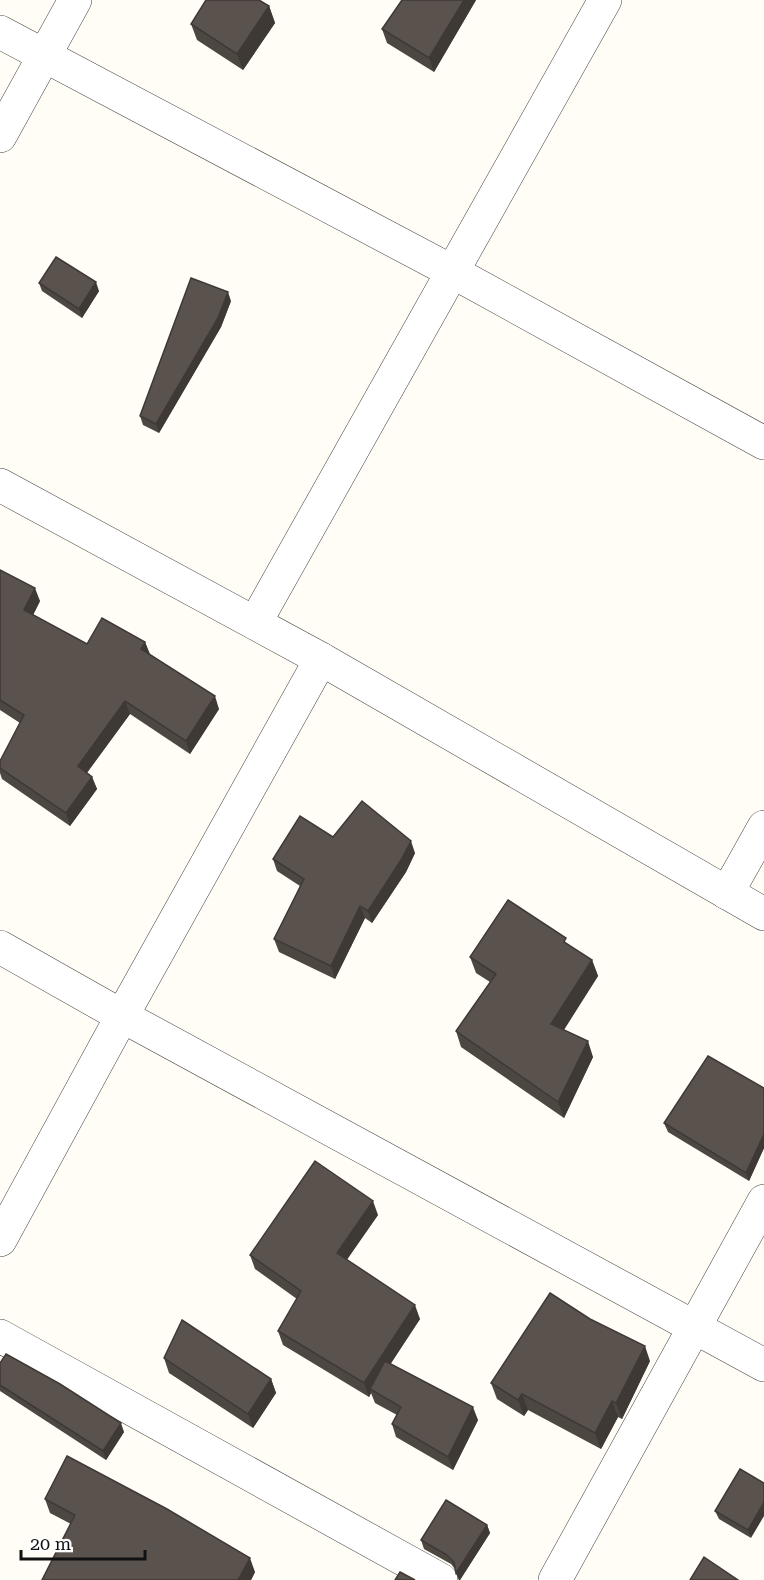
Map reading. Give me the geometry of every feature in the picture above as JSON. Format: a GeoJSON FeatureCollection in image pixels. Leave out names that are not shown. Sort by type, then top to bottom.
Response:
{"type":"FeatureCollection","features":[{"type":"Feature","properties":{"kind":"street"},"geometry":{"type":"LineString","coordinates":[[0,136],[75,0]]}},
{"type":"Feature","properties":{"kind":"street"},"geometry":{"type":"LineString","coordinates":[[255,623],[605,0]]}},
{"type":"Feature","properties":{"kind":"street"},"geometry":{"type":"LineString","coordinates":[[0,32],[451,271],[764,443]]}},
{"type":"Feature","properties":{"kind":"street"},"geometry":{"type":"LineString","coordinates":[[0,485],[321,658],[764,914]]}},
{"type":"Feature","properties":{"kind":"street"},"geometry":{"type":"LineString","coordinates":[[0,1240],[321,658]]}},
{"type":"Feature","properties":{"kind":"street"},"geometry":{"type":"LineString","coordinates":[[727,893],[764,827]]}},
{"type":"Feature","properties":{"kind":"street"},"geometry":{"type":"LineString","coordinates":[[0,947],[122,1016],[764,1365]]}},
{"type":"Feature","properties":{"kind":"street"},"geometry":{"type":"LineString","coordinates":[[555,1580],[764,1201]]}},
{"type":"Feature","properties":{"kind":"street"},"geometry":{"type":"LineString","coordinates":[[0,1336],[441,1580]]}},
{"type":"Feature","properties":{"kind":"building"},"geometry":{"type":"Polygon","coordinates":[[[206,0],[259,0],[269,6],[237,54],[191,24],[206,0]]]}},
{"type":"Feature","properties":{"kind":"building"},"geometry":{"type":"Polygon","coordinates":[[[402,0],[464,0],[429,58],[382,29],[402,0]]]}},
{"type":"Feature","properties":{"kind":"building"},"geometry":{"type":"Polygon","coordinates":[[[56,257],[96,282],[79,309],[39,283],[56,257]]]}},
{"type":"Feature","properties":{"kind":"building"},"geometry":{"type":"Polygon","coordinates":[[[191,278],[228,292],[218,318],[156,424],[140,416],[191,278]]]}},
{"type":"Feature","properties":{"kind":"building"},"geometry":{"type":"Polygon","coordinates":[[[0,570],[35,588],[24,610],[87,644],[102,618],[145,642],[141,649],[215,696],[186,741],[125,701],[78,766],[92,777],[66,813],[0,768],[0,761],[24,715],[0,700],[0,570]]]}},
{"type":"Feature","properties":{"kind":"building"},"geometry":{"type":"Polygon","coordinates":[[[362,801],[411,841],[368,911],[360,906],[331,966],[274,939],[304,879],[273,859],[300,816],[333,837],[362,801]]]}},
{"type":"Feature","properties":{"kind":"building"},"geometry":{"type":"Polygon","coordinates":[[[508,900],[566,938],[564,942],[592,960],[551,1024],[588,1041],[558,1102],[456,1031],[496,974],[470,957],[508,900]]]}},
{"type":"Feature","properties":{"kind":"building"},"geometry":{"type":"Polygon","coordinates":[[[708,1056],[764,1088],[764,1134],[746,1173],[664,1123],[708,1056]]]}},
{"type":"Feature","properties":{"kind":"building"},"geometry":{"type":"Polygon","coordinates":[[[315,1161],[373,1201],[337,1253],[415,1305],[364,1383],[278,1331],[301,1291],[250,1255],[315,1161]]]}},
{"type":"Feature","properties":{"kind":"building"},"geometry":{"type":"Polygon","coordinates":[[[550,1293],[590,1319],[645,1346],[616,1403],[612,1401],[595,1433],[522,1394],[518,1400],[491,1383],[550,1293]]]}},
{"type":"Feature","properties":{"kind":"building"},"geometry":{"type":"Polygon","coordinates":[[[182,1320],[271,1379],[248,1414],[164,1358],[182,1320]]]}},
{"type":"Feature","properties":{"kind":"building"},"geometry":{"type":"Polygon","coordinates":[[[6,1354],[60,1384],[121,1423],[103,1451],[0,1385],[0,1363],[6,1354]]]}},
{"type":"Feature","properties":{"kind":"building"},"geometry":{"type":"Polygon","coordinates":[[[385,1361],[473,1407],[448,1457],[392,1424],[401,1407],[370,1389],[385,1361]]]}},
{"type":"Feature","properties":{"kind":"building"},"geometry":{"type":"Polygon","coordinates":[[[67,1456],[167,1509],[250,1558],[238,1580],[42,1580],[75,1515],[45,1499],[67,1456]]]}},
{"type":"Feature","properties":{"kind":"building"},"geometry":{"type":"Polygon","coordinates":[[[740,1469],[764,1483],[764,1502],[748,1530],[715,1511],[740,1469]]]}},
{"type":"Feature","properties":{"kind":"building"},"geometry":{"type":"Polygon","coordinates":[[[446,1500],[487,1525],[456,1573],[454,1562],[447,1555],[421,1540],[446,1500]]]}},
{"type":"Feature","properties":{"kind":"building"},"geometry":{"type":"Polygon","coordinates":[[[704,1557],[738,1580],[690,1580],[704,1557]]]}},
{"type":"Feature","properties":{"kind":"building"},"geometry":{"type":"Polygon","coordinates":[[[400,1572],[415,1580],[395,1580],[400,1572]]]}}]}
